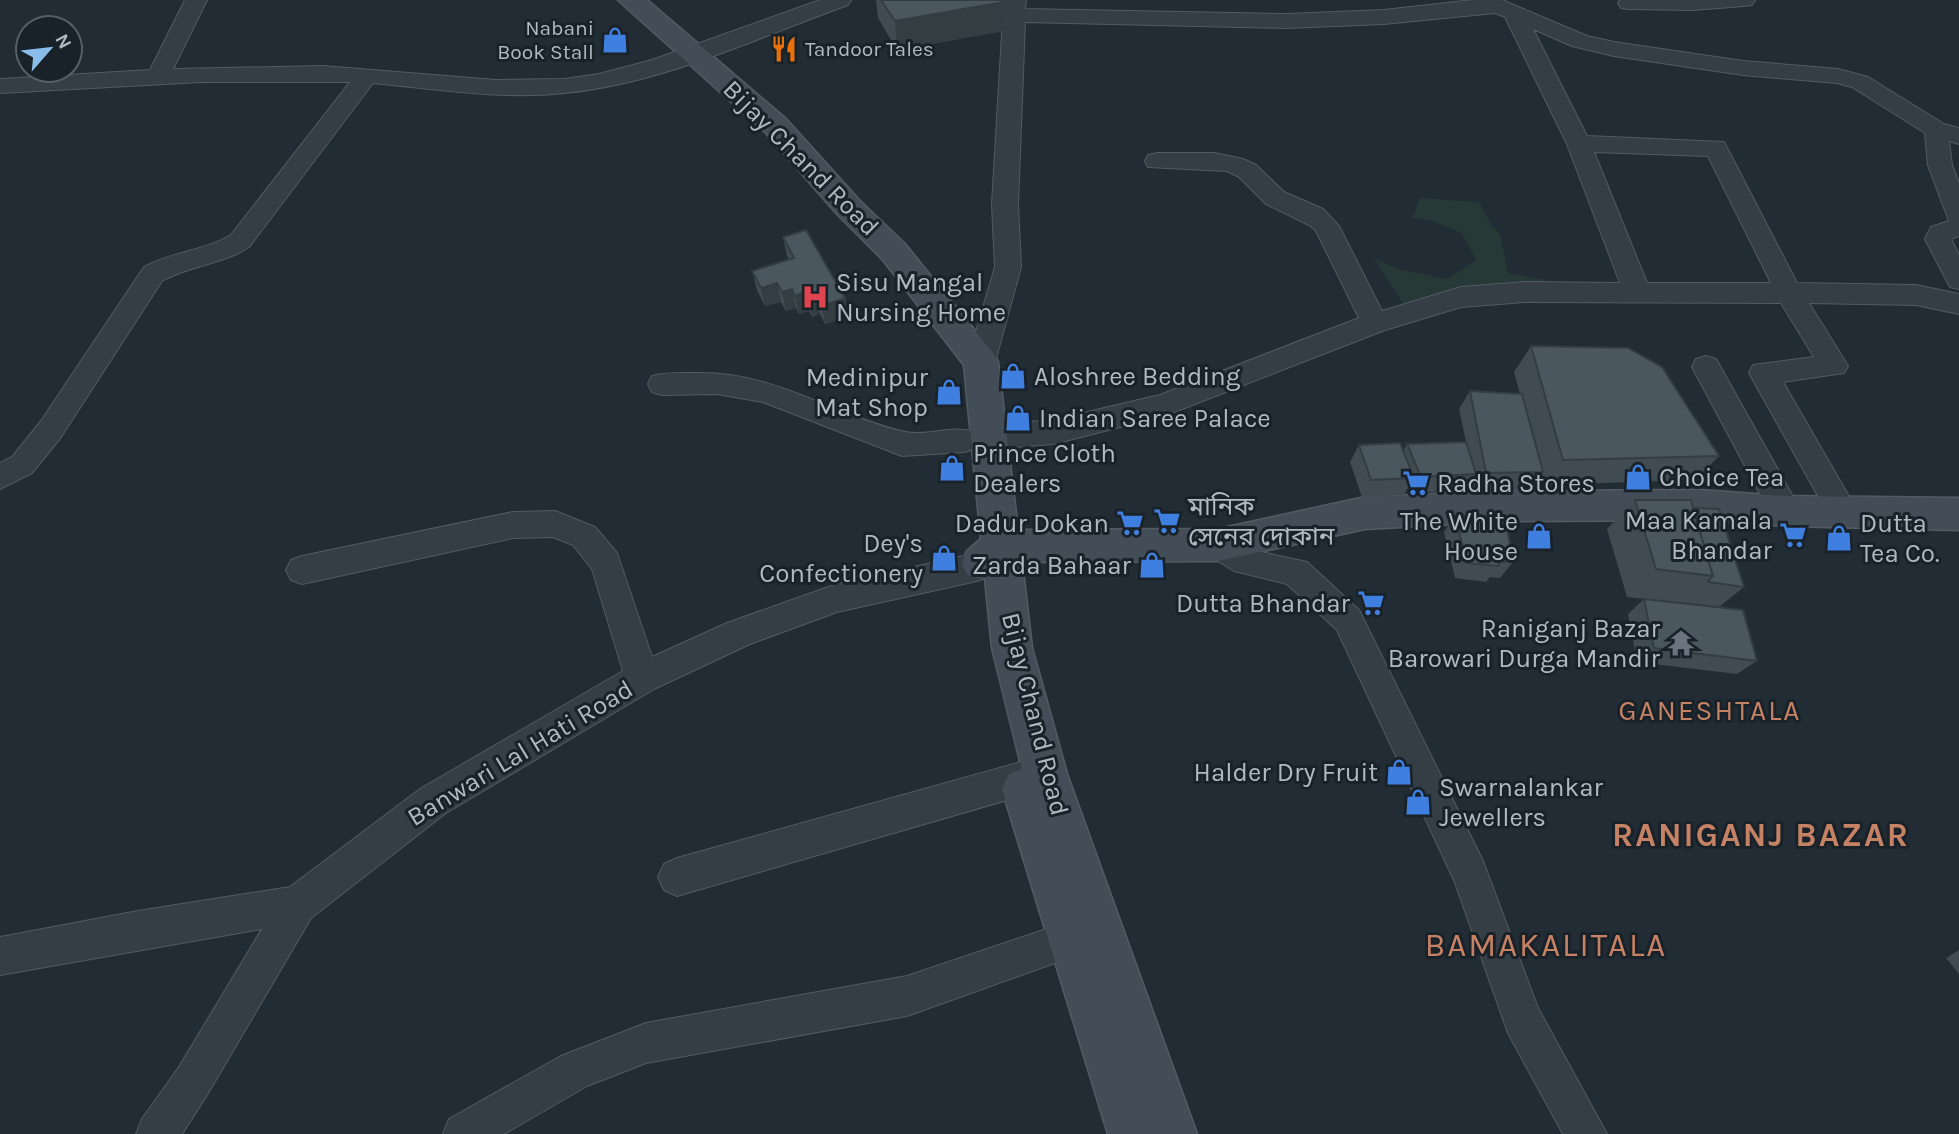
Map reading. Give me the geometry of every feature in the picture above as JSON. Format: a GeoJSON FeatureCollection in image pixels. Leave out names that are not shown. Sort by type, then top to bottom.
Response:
{"type":"FeatureCollection","features":[{"type":"Feature","properties":{"kind":"main road","name":"Bijay Chand Road"},"geometry":{"type":"LineString","coordinates":[[603,0],[776,126],[849,208],[894,252],[981,362],[978,439],[988,557],[989,648],[1021,779],[1133,1134]]}},
{"type":"Feature","properties":{"kind":"main road","name":"Bijay Chand Road"},"geometry":{"type":"LineString","coordinates":[[631,0],[830,213],[925,324],[954,369],[978,439]]}},
{"type":"Feature","properties":{"kind":"main road"},"geometry":{"type":"LineString","coordinates":[[988,557],[1218,545],[1365,513],[1536,506],[1700,505],[1959,514]]}},
{"type":"Feature","properties":{"kind":"main road","name":"Bijay Chand Road"},"geometry":{"type":"LineString","coordinates":[[988,557],[1045,774],[1172,1134]]}},
{"type":"Feature","properties":{"kind":"street"},"geometry":{"type":"LineString","coordinates":[[157,78],[196,0]]}},
{"type":"Feature","properties":{"kind":"street"},"geometry":{"type":"LineString","coordinates":[[0,86],[157,78],[323,74],[487,87],[540,87],[597,81],[683,58],[840,0]]}},
{"type":"Feature","properties":{"kind":"street"},"geometry":{"type":"LineString","coordinates":[[1614,49],[1621,11],[1744,0]]}},
{"type":"Feature","properties":{"kind":"street"},"geometry":{"type":"LineString","coordinates":[[981,362],[1008,267],[1004,204],[1015,7],[1287,21],[1384,17],[1499,7],[1580,41],[1614,49],[1743,68],[1838,76],[1860,82],[1882,93],[1947,133],[1940,165],[1959,216]]}},
{"type":"Feature","properties":{"kind":"street"},"geometry":{"type":"LineString","coordinates":[[1499,7],[1579,144],[1637,292]]}},
{"type":"Feature","properties":{"kind":"street"},"geometry":{"type":"LineString","coordinates":[[0,477],[22,465],[51,429],[153,274],[165,266],[228,251],[240,241],[366,76]]}},
{"type":"Feature","properties":{"kind":"street"},"geometry":{"type":"LineString","coordinates":[[1579,144],[1716,148],[1789,293],[1834,366],[1763,373],[1843,512]]}},
{"type":"Feature","properties":{"kind":"street"},"geometry":{"type":"LineString","coordinates":[[1157,161],[1228,162],[1244,168],[1265,192],[1314,213],[1326,226],[1375,323]]}},
{"type":"Feature","properties":{"kind":"street"},"geometry":{"type":"LineString","coordinates":[[1959,227],[1940,233],[1938,239],[1959,280]]}},
{"type":"Feature","properties":{"kind":"street"},"geometry":{"type":"LineString","coordinates":[[662,384],[717,383],[766,392],[902,443],[978,439],[1054,432],[1164,405],[1375,323],[1461,297],[1525,292],[1789,293],[1916,295],[1959,304]]}},
{"type":"Feature","properties":{"kind":"street"},"geometry":{"type":"LineString","coordinates":[[1706,367],[1786,510]]}},
{"type":"Feature","properties":{"kind":"street"},"geometry":{"type":"LineString","coordinates":[[302,570],[513,524],[555,524],[584,536],[606,563],[642,678]]}},
{"type":"Feature","properties":{"kind":"street"},"geometry":{"type":"LineString","coordinates":[[1218,545],[1245,562],[1296,572],[1348,621],[1470,874],[1522,1019],[1586,1134]]}},
{"type":"Feature","properties":{"kind":"street","name":"Banwari Lal Hati Road"},"geometry":{"type":"LineString","coordinates":[[157,1134],[193,1081],[298,905],[433,801],[642,678],[739,633],[836,598],[988,557]]}},
{"type":"Feature","properties":{"kind":"street"},"geometry":{"type":"LineString","coordinates":[[677,877],[1021,779]]}},
{"type":"Feature","properties":{"kind":"street"},"geometry":{"type":"LineString","coordinates":[[0,956],[138,930],[298,905]]}},
{"type":"Feature","properties":{"kind":"street"},"geometry":{"type":"LineString","coordinates":[[464,1134],[575,1070],[646,1043],[907,996],[1070,940]]}},
{"type":"Feature","properties":{"kind":"green space"},"geometry":{"type":"Polygon","coordinates":[[[1419,198],[1479,202],[1490,223],[1500,234],[1508,273],[1545,280],[1552,287],[1409,307],[1403,304],[1374,258],[1397,269],[1448,279],[1476,260],[1462,233],[1429,220],[1413,218],[1419,198]]]}},
{"type":"Feature","properties":{"kind":"building"},"geometry":{"type":"Polygon","coordinates":[[[881,0],[1004,0],[1004,2],[895,21],[881,0]]]}},
{"type":"Feature","properties":{"kind":"building"},"geometry":{"type":"Polygon","coordinates":[[[806,230],[845,298],[822,306],[816,296],[809,299],[805,292],[795,296],[792,289],[782,292],[777,283],[761,288],[752,271],[794,258],[783,237],[806,230]]]}},
{"type":"Feature","properties":{"kind":"building"},"geometry":{"type":"Polygon","coordinates":[[[1531,346],[1628,348],[1662,367],[1719,456],[1563,460],[1531,346]]]}},
{"type":"Feature","properties":{"kind":"building"},"geometry":{"type":"Polygon","coordinates":[[[1470,391],[1522,394],[1543,472],[1486,473],[1470,391]]]}},
{"type":"Feature","properties":{"kind":"building"},"geometry":{"type":"Polygon","coordinates":[[[1466,442],[1476,474],[1421,477],[1407,444],[1466,442]]]}},
{"type":"Feature","properties":{"kind":"building"},"geometry":{"type":"Polygon","coordinates":[[[1400,443],[1414,478],[1371,480],[1359,445],[1400,443]]]}},
{"type":"Feature","properties":{"kind":"building"},"geometry":{"type":"Polygon","coordinates":[[[1635,500],[1691,500],[1713,576],[1656,569],[1635,500]]]}},
{"type":"Feature","properties":{"kind":"building"},"geometry":{"type":"Polygon","coordinates":[[[1693,508],[1719,509],[1744,587],[1708,582],[1713,576],[1693,508]]]}},
{"type":"Feature","properties":{"kind":"building"},"geometry":{"type":"Polygon","coordinates":[[[1455,516],[1505,516],[1513,562],[1498,561],[1499,566],[1467,563],[1455,516]]]}},
{"type":"Feature","properties":{"kind":"building"},"geometry":{"type":"Polygon","coordinates":[[[1644,599],[1743,610],[1757,661],[1654,648],[1644,599]]]}},
{"type":"Feature","properties":{"kind":"place","name":"Nabani Book Stall"},"geometry":{"type":"Point","coordinates":[615,40]}},
{"type":"Feature","properties":{"kind":"place","name":"Tandoor Tales"},"geometry":{"type":"Point","coordinates":[784,49]}},
{"type":"Feature","properties":{"kind":"place","name":"Sisu Mangal Nursing Home"},"geometry":{"type":"Point","coordinates":[815,297]}},
{"type":"Feature","properties":{"kind":"place","name":"Aloshree Bedding"},"geometry":{"type":"Point","coordinates":[1013,376]}},
{"type":"Feature","properties":{"kind":"place","name":"Medinipur Mat Shop"},"geometry":{"type":"Point","coordinates":[949,392]}},
{"type":"Feature","properties":{"kind":"place","name":"Indian Saree Palace"},"geometry":{"type":"Point","coordinates":[1018,418]}},
{"type":"Feature","properties":{"kind":"place","name":"Prince Cloth Dealers"},"geometry":{"type":"Point","coordinates":[952,468]}},
{"type":"Feature","properties":{"kind":"place","name":"Choice Tea"},"geometry":{"type":"Point","coordinates":[1638,477]}},
{"type":"Feature","properties":{"kind":"place","name":"Radha Stores"},"geometry":{"type":"Point","coordinates":[1416,483]}},
{"type":"Feature","properties":{"kind":"place","name":"মানিক সেনের দোকান"},"geometry":{"type":"Point","coordinates":[1167,521]}},
{"type":"Feature","properties":{"kind":"place","name":"Dadur Dokan"},"geometry":{"type":"Point","coordinates":[1130,523]}},
{"type":"Feature","properties":{"kind":"place","name":"Maa Kamala Bhandar"},"geometry":{"type":"Point","coordinates":[1793,535]}},
{"type":"Feature","properties":{"kind":"place","name":"The White House"},"geometry":{"type":"Point","coordinates":[1539,536]}},
{"type":"Feature","properties":{"kind":"place","name":"Dutta Tea Co."},"geometry":{"type":"Point","coordinates":[1839,538]}},
{"type":"Feature","properties":{"kind":"place","name":"Dey's Confectionery"},"geometry":{"type":"Point","coordinates":[944,558]}},
{"type":"Feature","properties":{"kind":"place","name":"Zarda Bahaar"},"geometry":{"type":"Point","coordinates":[1152,565]}},
{"type":"Feature","properties":{"kind":"place","name":"Dutta Bhandar"},"geometry":{"type":"Point","coordinates":[1371,603]}},
{"type":"Feature","properties":{"kind":"place","name":"Raniganj Bazar Barowari Durga Mandir"},"geometry":{"type":"Point","coordinates":[1681,643]}},
{"type":"Feature","properties":{"kind":"place","name":"Halder Dry Fruit"},"geometry":{"type":"Point","coordinates":[1399,772]}},
{"type":"Feature","properties":{"kind":"place","name":"Swarnalankar Jewellers"},"geometry":{"type":"Point","coordinates":[1418,802]}},
{"type":"Feature","properties":{"kind":"district","name":"GANESHTALA"},"geometry":{"type":"Point","coordinates":[1710,710]}},
{"type":"Feature","properties":{"kind":"district","name":"RANIGANJ BAZAR"},"geometry":{"type":"Point","coordinates":[1761,835]}},
{"type":"Feature","properties":{"kind":"district","name":"BAMAKALITALA"},"geometry":{"type":"Point","coordinates":[1546,945]}}]}
